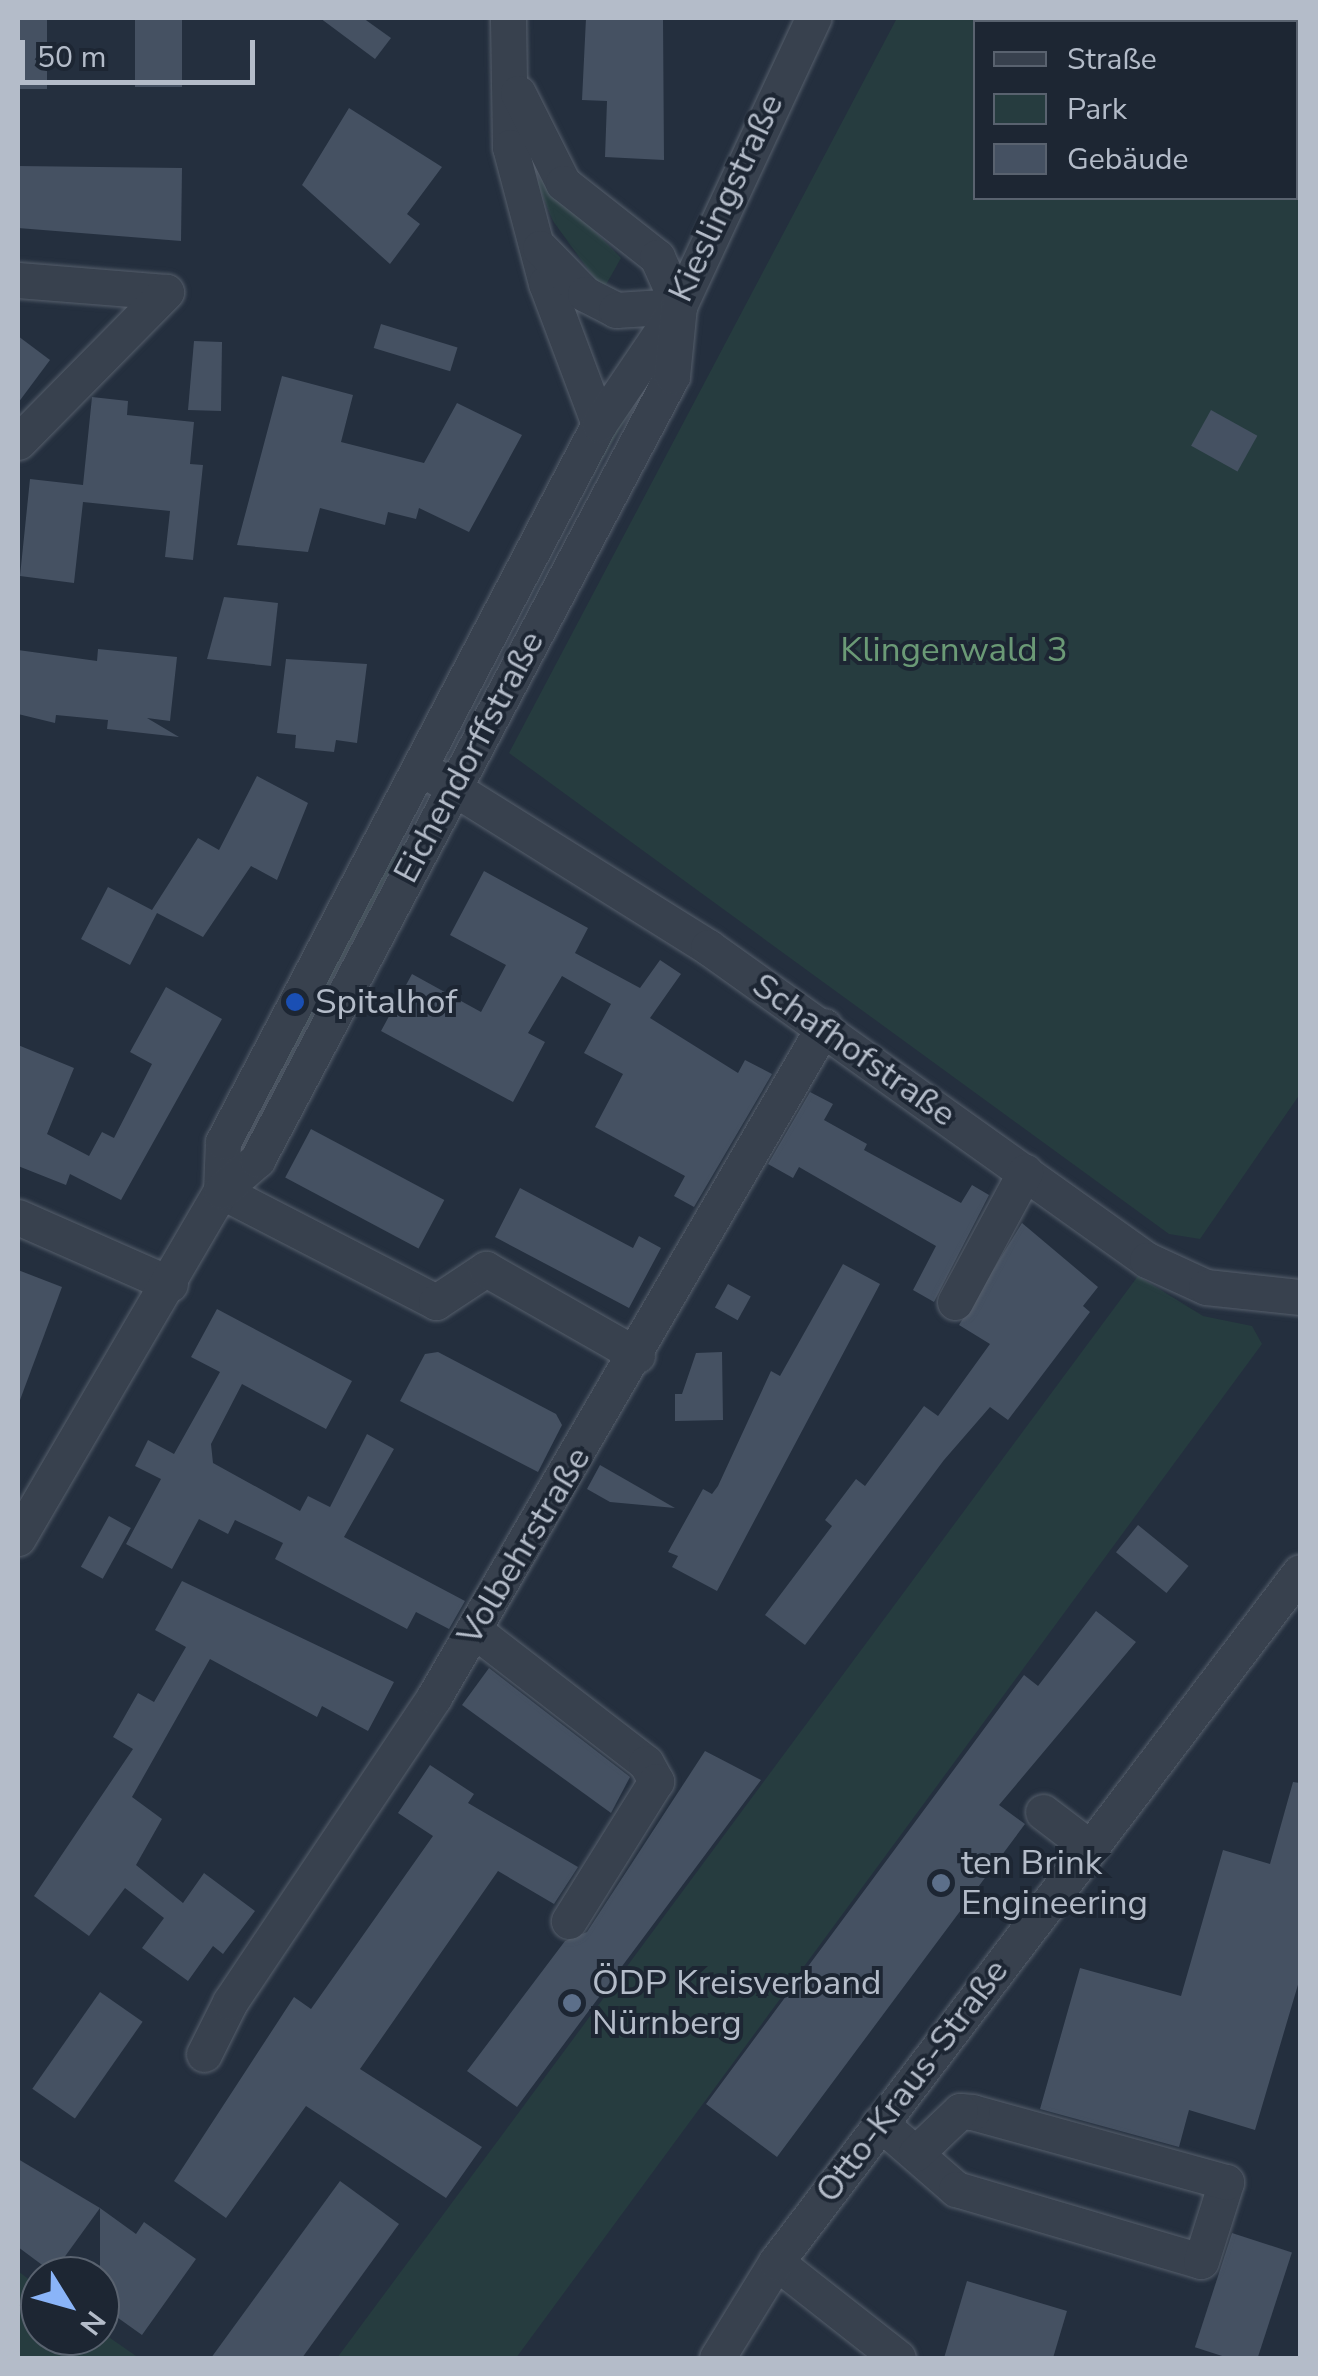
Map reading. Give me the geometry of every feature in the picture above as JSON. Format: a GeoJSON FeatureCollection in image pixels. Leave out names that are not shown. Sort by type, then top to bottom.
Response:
{"type":"FeatureCollection","features":[{"type":"Feature","properties":{"kind":"street"},"geometry":{"type":"LineString","coordinates":[[508,18],[510,146],[598,424]]}},
{"type":"Feature","properties":{"kind":"street","name":"Kieslingstraße"},"geometry":{"type":"LineString","coordinates":[[598,424],[679,306],[812,18]]}},
{"type":"Feature","properties":{"kind":"street"},"geometry":{"type":"LineString","coordinates":[[507,59],[542,154],[583,203],[657,257],[679,306],[616,310],[586,294],[540,248]]}},
{"type":"Feature","properties":{"kind":"street"},"geometry":{"type":"LineString","coordinates":[[18,280],[166,292],[18,442]]}},
{"type":"Feature","properties":{"kind":"street","name":"Eichendorffstraße"},"geometry":{"type":"LineString","coordinates":[[18,1538],[222,1191],[257,1160],[672,376],[679,306]]}},
{"type":"Feature","properties":{"kind":"street","name":"Eichendorffstraße"},"geometry":{"type":"LineString","coordinates":[[222,1191],[223,1142],[598,424]]}},
{"type":"Feature","properties":{"kind":"street","name":"Schafhofstraße"},"geometry":{"type":"LineString","coordinates":[[417,767],[454,786],[824,1026],[1173,1275],[1229,1292],[1300,1297]]}},
{"type":"Feature","properties":{"kind":"street","name":"Volbehrstraße"},"geometry":{"type":"LineString","coordinates":[[204,2054],[230,2002],[474,1630],[637,1355],[824,1026]]}},
{"type":"Feature","properties":{"kind":"street"},"geometry":{"type":"LineString","coordinates":[[956,1302],[1025,1172]]}},
{"type":"Feature","properties":{"kind":"street"},"geometry":{"type":"LineString","coordinates":[[222,1191],[436,1302],[486,1270],[637,1355]]}},
{"type":"Feature","properties":{"kind":"street"},"geometry":{"type":"LineString","coordinates":[[18,1217],[170,1284]]}},
{"type":"Feature","properties":{"kind":"street","name":"Otto-Kraus-Straße"},"geometry":{"type":"LineString","coordinates":[[717,2358],[776,2262],[1300,1572]]}},
{"type":"Feature","properties":{"kind":"street"},"geometry":{"type":"LineString","coordinates":[[474,1630],[646,1763],[656,1781],[569,1921]]}},
{"type":"Feature","properties":{"kind":"street"},"geometry":{"type":"LineString","coordinates":[[1043,1812],[1089,1847]]}},
{"type":"Feature","properties":{"kind":"street"},"geometry":{"type":"LineString","coordinates":[[880,2123],[956,2189],[1202,2261],[1226,2182],[960,2111],[916,2153]]}},
{"type":"Feature","properties":{"kind":"street"},"geometry":{"type":"LineString","coordinates":[[776,2262],[898,2358]]}},
{"type":"Feature","properties":{"kind":"green space","name":"Klingenwald 3"},"geometry":{"type":"Polygon","coordinates":[[[897,18],[1300,18],[1300,1094],[1200,1239],[1169,1234],[509,753],[897,18]]]}},
{"type":"Feature","properties":{"kind":"green space"},"geometry":{"type":"Polygon","coordinates":[[[543,178],[621,258],[603,290],[553,221],[537,182],[543,178]]]}},
{"type":"Feature","properties":{"kind":"green space"},"geometry":{"type":"Polygon","coordinates":[[[648,364],[655,368],[463,700],[457,696],[648,364]]]}},
{"type":"Feature","properties":{"kind":"green space"},"geometry":{"type":"Polygon","coordinates":[[[395,843],[403,847],[237,1154],[395,843]]]}},
{"type":"Feature","properties":{"kind":"green space"},"geometry":{"type":"Polygon","coordinates":[[[1138,1276],[1203,1316],[1252,1326],[1262,1344],[516,2358],[337,2358],[1138,1276]]]}},
{"type":"Feature","properties":{"kind":"green space"},"geometry":{"type":"Polygon","coordinates":[[[18,2271],[20,2356],[120,2356],[120,2345],[139,2358],[18,2358],[18,2271]]]}},
{"type":"Feature","properties":{"kind":"building"},"geometry":{"type":"Polygon","coordinates":[[[18,18],[47,18],[47,89],[18,89],[18,18]]]}},
{"type":"Feature","properties":{"kind":"building"},"geometry":{"type":"Polygon","coordinates":[[[135,18],[182,18],[182,87],[135,87],[135,18]]]}},
{"type":"Feature","properties":{"kind":"building"},"geometry":{"type":"Polygon","coordinates":[[[320,18],[363,18],[391,38],[375,59],[320,18]]]}},
{"type":"Feature","properties":{"kind":"building"},"geometry":{"type":"Polygon","coordinates":[[[586,18],[663,18],[664,160],[605,157],[607,101],[582,100],[586,18]]]}},
{"type":"Feature","properties":{"kind":"building"},"geometry":{"type":"Polygon","coordinates":[[[349,108],[442,167],[407,214],[420,224],[390,264],[302,185],[349,108]]]}},
{"type":"Feature","properties":{"kind":"building"},"geometry":{"type":"Polygon","coordinates":[[[18,166],[182,168],[181,241],[18,228],[18,166]]]}},
{"type":"Feature","properties":{"kind":"building"},"geometry":{"type":"Polygon","coordinates":[[[381,324],[458,347],[450,371],[374,348],[381,324]]]}},
{"type":"Feature","properties":{"kind":"building"},"geometry":{"type":"Polygon","coordinates":[[[18,336],[50,360],[18,403],[18,336]]]}},
{"type":"Feature","properties":{"kind":"building"},"geometry":{"type":"Polygon","coordinates":[[[194,341],[222,342],[221,411],[188,410],[194,341]]]}},
{"type":"Feature","properties":{"kind":"building"},"geometry":{"type":"Polygon","coordinates":[[[282,376],[353,395],[341,442],[424,463],[457,403],[522,435],[469,532],[419,508],[416,519],[388,512],[385,525],[320,508],[308,552],[237,545],[282,376]]]}},
{"type":"Feature","properties":{"kind":"building"},"geometry":{"type":"Polygon","coordinates":[[[92,397],[128,401],[127,415],[194,422],[190,464],[203,465],[193,560],[165,557],[170,511],[83,502],[74,583],[20,576],[30,479],[83,485],[92,397]]]}},
{"type":"Feature","properties":{"kind":"building"},"geometry":{"type":"Polygon","coordinates":[[[1211,410],[1257,436],[1237,472],[1191,446],[1211,410]]]}},
{"type":"Feature","properties":{"kind":"building"},"geometry":{"type":"Polygon","coordinates":[[[224,597],[278,603],[271,666],[207,659],[224,597]]]}},
{"type":"Feature","properties":{"kind":"building"},"geometry":{"type":"Polygon","coordinates":[[[98,649],[177,657],[170,721],[147,718],[179,737],[107,729],[108,720],[56,715],[55,723],[18,714],[18,650],[97,661],[98,649]]]}},
{"type":"Feature","properties":{"kind":"building"},"geometry":{"type":"Polygon","coordinates":[[[286,659],[367,664],[357,743],[336,740],[334,752],[295,748],[296,735],[277,733],[286,659]]]}},
{"type":"Feature","properties":{"kind":"building"},"geometry":{"type":"Polygon","coordinates":[[[257,776],[308,803],[277,880],[251,866],[203,937],[157,913],[130,965],[81,939],[108,887],[152,910],[198,838],[219,850],[257,776]]]}},
{"type":"Feature","properties":{"kind":"building"},"geometry":{"type":"Polygon","coordinates":[[[484,871],[588,928],[575,953],[640,988],[660,960],[681,974],[650,1018],[738,1073],[745,1060],[772,1074],[694,1207],[674,1196],[685,1176],[595,1127],[623,1074],[584,1053],[611,1004],[562,976],[528,1033],[545,1042],[513,1102],[381,1031],[412,974],[481,1012],[506,965],[450,935],[484,871]]]}},
{"type":"Feature","properties":{"kind":"building"},"geometry":{"type":"Polygon","coordinates":[[[166,987],[222,1019],[121,1200],[70,1174],[66,1185],[18,1166],[18,1045],[74,1068],[47,1134],[89,1156],[102,1132],[114,1138],[152,1064],[130,1052],[166,987]]]}},
{"type":"Feature","properties":{"kind":"building"},"geometry":{"type":"Polygon","coordinates":[[[810,1092],[833,1104],[824,1120],[867,1144],[864,1150],[961,1203],[972,1185],[989,1195],[934,1302],[913,1290],[936,1246],[799,1167],[793,1178],[768,1164],[810,1092]]]}},
{"type":"Feature","properties":{"kind":"building"},"geometry":{"type":"Polygon","coordinates":[[[311,1129],[444,1200],[419,1248],[285,1178],[311,1129]]]}},
{"type":"Feature","properties":{"kind":"building"},"geometry":{"type":"Polygon","coordinates":[[[520,1188],[633,1248],[639,1236],[661,1248],[629,1308],[495,1237],[520,1188]]]}},
{"type":"Feature","properties":{"kind":"building"},"geometry":{"type":"Polygon","coordinates":[[[1022,1223],[1098,1287],[1083,1306],[1090,1312],[1008,1420],[990,1407],[944,1460],[805,1645],[765,1615],[832,1526],[825,1520],[856,1479],[865,1486],[924,1406],[938,1416],[990,1344],[959,1325],[1022,1223]]]}},
{"type":"Feature","properties":{"kind":"building"},"geometry":{"type":"Polygon","coordinates":[[[843,1264],[880,1284],[717,1591],[672,1567],[678,1556],[668,1552],[703,1489],[712,1494],[718,1486],[771,1371],[780,1376],[843,1264]]]}},
{"type":"Feature","properties":{"kind":"building"},"geometry":{"type":"Polygon","coordinates":[[[18,1270],[62,1287],[20,1400],[18,1399],[18,1270]]]}},
{"type":"Feature","properties":{"kind":"building"},"geometry":{"type":"Polygon","coordinates":[[[728,1284],[751,1297],[738,1320],[715,1308],[728,1284]]]}},
{"type":"Feature","properties":{"kind":"building"},"geometry":{"type":"Polygon","coordinates":[[[217,1309],[352,1381],[326,1429],[242,1384],[211,1444],[213,1463],[300,1511],[308,1496],[330,1507],[367,1434],[394,1449],[344,1537],[465,1601],[449,1629],[416,1612],[407,1629],[275,1559],[283,1543],[235,1520],[228,1534],[199,1519],[172,1569],[126,1544],[161,1479],[135,1466],[148,1440],[174,1454],[220,1372],[191,1357],[217,1309]]]}},
{"type":"Feature","properties":{"kind":"building"},"geometry":{"type":"Polygon","coordinates":[[[438,1352],[556,1414],[562,1425],[538,1472],[400,1401],[425,1354],[438,1352]]]}},
{"type":"Feature","properties":{"kind":"building"},"geometry":{"type":"Polygon","coordinates":[[[722,1352],[723,1420],[675,1421],[675,1394],[682,1394],[696,1353],[722,1352]]]}},
{"type":"Feature","properties":{"kind":"building"},"geometry":{"type":"Polygon","coordinates":[[[600,1465],[675,1508],[610,1502],[587,1489],[600,1465]]]}},
{"type":"Feature","properties":{"kind":"building"},"geometry":{"type":"Polygon","coordinates":[[[109,1516],[131,1528],[103,1579],[81,1567],[109,1516]]]}},
{"type":"Feature","properties":{"kind":"building"},"geometry":{"type":"Polygon","coordinates":[[[1138,1525],[1189,1566],[1166,1593],[1116,1552],[1138,1525]]]}},
{"type":"Feature","properties":{"kind":"building"},"geometry":{"type":"Polygon","coordinates":[[[182,1581],[394,1682],[368,1731],[322,1706],[317,1717],[210,1659],[132,1797],[162,1819],[136,1865],[183,1903],[204,1873],[255,1911],[223,1954],[213,1946],[188,1981],[142,1948],[164,1918],[125,1888],[89,1936],[34,1896],[133,1749],[113,1737],[138,1693],[154,1702],[186,1647],[155,1630],[182,1581]]]}},
{"type":"Feature","properties":{"kind":"building"},"geometry":{"type":"Polygon","coordinates":[[[1096,1611],[1136,1642],[999,1805],[1025,1824],[777,2157],[706,2104],[1024,1675],[1038,1686],[1096,1611]]]}},
{"type":"Feature","properties":{"kind":"building"},"geometry":{"type":"Polygon","coordinates":[[[489,1668],[630,1777],[611,1813],[462,1705],[489,1668]]]}},
{"type":"Feature","properties":{"kind":"building"},"geometry":{"type":"Polygon","coordinates":[[[705,1751],[761,1780],[517,2107],[467,2071],[565,1941],[587,1932],[705,1751]]]}},
{"type":"Feature","properties":{"kind":"building"},"geometry":{"type":"Polygon","coordinates":[[[430,1765],[474,1794],[468,1803],[578,1867],[554,1904],[498,1871],[360,2069],[482,2147],[446,2198],[306,2106],[226,2218],[174,2181],[294,1997],[311,2009],[433,1836],[398,1813],[430,1765]]]}},
{"type":"Feature","properties":{"kind":"building"},"geometry":{"type":"Polygon","coordinates":[[[1293,1782],[1300,1783],[1300,1978],[1255,2130],[1189,2110],[1179,2147],[1040,2109],[1080,1968],[1181,1996],[1223,1850],[1270,1864],[1293,1782]]]}},
{"type":"Feature","properties":{"kind":"building"},"geometry":{"type":"Polygon","coordinates":[[[100,1992],[143,2022],[75,2118],[32,2089],[100,1992]]]}},
{"type":"Feature","properties":{"kind":"building"},"geometry":{"type":"Polygon","coordinates":[[[18,2159],[100,2208],[65,2256],[30,2256],[18,2247],[18,2159]]]}},
{"type":"Feature","properties":{"kind":"building"},"geometry":{"type":"Polygon","coordinates":[[[340,2181],[399,2224],[302,2358],[211,2358],[340,2181]]]}},
{"type":"Feature","properties":{"kind":"building"},"geometry":{"type":"Polygon","coordinates":[[[100,2208],[136,2234],[144,2222],[196,2259],[142,2335],[120,2319],[120,2256],[100,2256],[100,2208]]]}},
{"type":"Feature","properties":{"kind":"building"},"geometry":{"type":"Polygon","coordinates":[[[1232,2233],[1292,2252],[1258,2358],[1228,2358],[1195,2347],[1232,2233]]]}},
{"type":"Feature","properties":{"kind":"building"},"geometry":{"type":"Polygon","coordinates":[[[967,2281],[1067,2311],[1053,2358],[944,2358],[967,2281]]]}},
{"type":"Feature","properties":{"kind":"place","name":"Spitalhof"},"geometry":{"type":"Point","coordinates":[295,1002]}},
{"type":"Feature","properties":{"kind":"place","name":"ten Brink Engineering"},"geometry":{"type":"Point","coordinates":[941,1883]}},
{"type":"Feature","properties":{"kind":"place","name":"ÖDP Kreisverband Nürnberg"},"geometry":{"type":"Point","coordinates":[572,2003]}}]}
